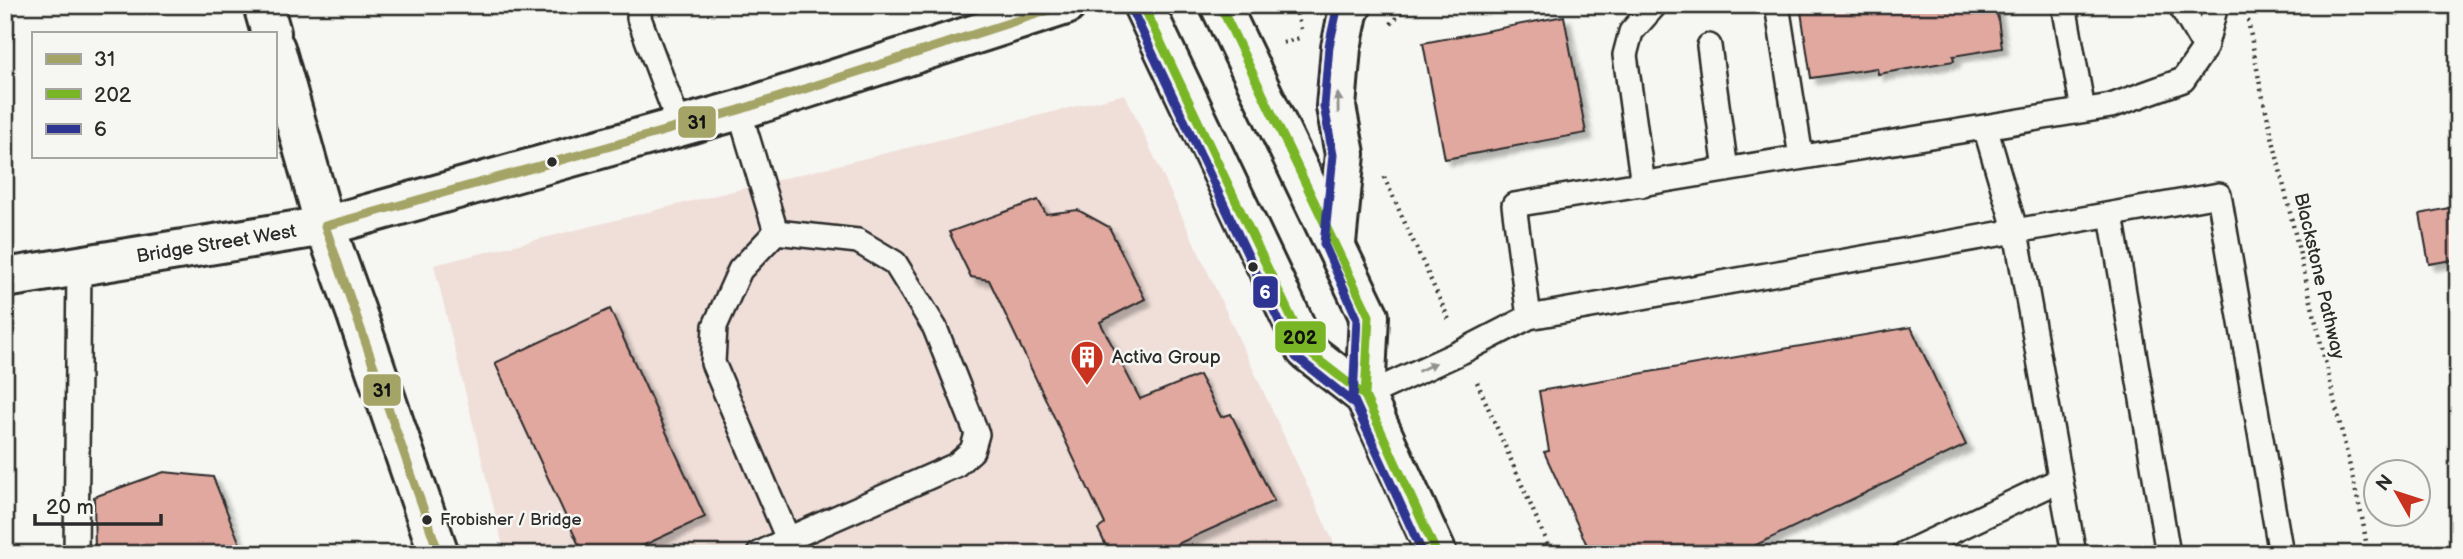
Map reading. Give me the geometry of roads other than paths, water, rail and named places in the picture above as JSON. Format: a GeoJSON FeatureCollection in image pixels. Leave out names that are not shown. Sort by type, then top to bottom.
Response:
{"type":"FeatureCollection","features":[{"type":"Feature","properties":{"kind":"street"},"geometry":{"type":"LineString","coordinates":[[263,5],[271,32]]}},
{"type":"Feature","properties":{"kind":"street","name":"Bridge Street West"},"geometry":{"type":"LineString","coordinates":[[5,278],[324,226],[740,110],[1066,5]]}},
{"type":"Feature","properties":{"kind":"street"},"geometry":{"type":"LineString","coordinates":[[1143,5],[1307,351],[1366,396]]}},
{"type":"Feature","properties":{"kind":"street"},"geometry":{"type":"LineString","coordinates":[[1220,5],[1369,316],[1366,396],[1437,554]]}},
{"type":"Feature","properties":{"kind":"street"},"geometry":{"type":"LineString","coordinates":[[1336,243],[1345,154],[1336,107],[1341,48],[1352,5]]}},
{"type":"Feature","properties":{"kind":"street"},"geometry":{"type":"LineString","coordinates":[[276,52],[324,226],[439,554]]}},
{"type":"Feature","properties":{"kind":"lane"},"geometry":{"type":"LineString","coordinates":[[640,5],[639,18],[680,127]]}},
{"type":"Feature","properties":{"kind":"lane"},"geometry":{"type":"LineString","coordinates":[[1643,185],[1625,55],[1631,32],[1655,5]]}},
{"type":"Feature","properties":{"kind":"lane"},"geometry":{"type":"LineString","coordinates":[[1777,5],[1801,157]]}},
{"type":"Feature","properties":{"kind":"lane"},"geometry":{"type":"LineString","coordinates":[[2063,5],[2083,110]]}},
{"type":"Feature","properties":{"kind":"lane"},"geometry":{"type":"LineString","coordinates":[[2180,5],[2204,48]]}},
{"type":"Feature","properties":{"kind":"lane"},"geometry":{"type":"LineString","coordinates":[[1529,317],[1514,205],[2111,106],[2183,80],[2204,48],[2216,5]]}},
{"type":"Feature","properties":{"kind":"lane"},"geometry":{"type":"LineString","coordinates":[[1709,46],[1726,170]]}},
{"type":"Feature","properties":{"kind":"lane"},"geometry":{"type":"LineString","coordinates":[[740,110],[776,232]]}},
{"type":"Feature","properties":{"kind":"lane"},"geometry":{"type":"LineString","coordinates":[[1984,127],[2016,232],[2074,554]]}},
{"type":"Feature","properties":{"kind":"lane"},"geometry":{"type":"LineString","coordinates":[[1366,396],[1529,317],[2219,195],[2281,554]]}},
{"type":"Feature","properties":{"kind":"lane"},"geometry":{"type":"LineString","coordinates":[[2111,215],[2168,554]]}},
{"type":"Feature","properties":{"kind":"lane"},"geometry":{"type":"LineString","coordinates":[[759,554],[956,465],[971,452],[977,434],[935,328],[895,263],[858,241],[776,232]]}},
{"type":"Feature","properties":{"kind":"lane"},"geometry":{"type":"LineString","coordinates":[[776,232],[740,270],[715,326],[713,363],[788,539]]}},
{"type":"Feature","properties":{"kind":"lane"},"geometry":{"type":"LineString","coordinates":[[76,554],[79,266]]}},
{"type":"Feature","properties":{"kind":"lane"},"geometry":{"type":"LineString","coordinates":[[1904,554],[2060,480]]}},
{"type":"Feature","properties":{"kind":"place","name":"Activa Group"},"geometry":{"type":"Point","coordinates":[1087,387]}},
{"type":"Feature","properties":{"kind":"place","name":"Frobisher / Bridge"},"geometry":{"type":"Point","coordinates":[427,520]}}]}
